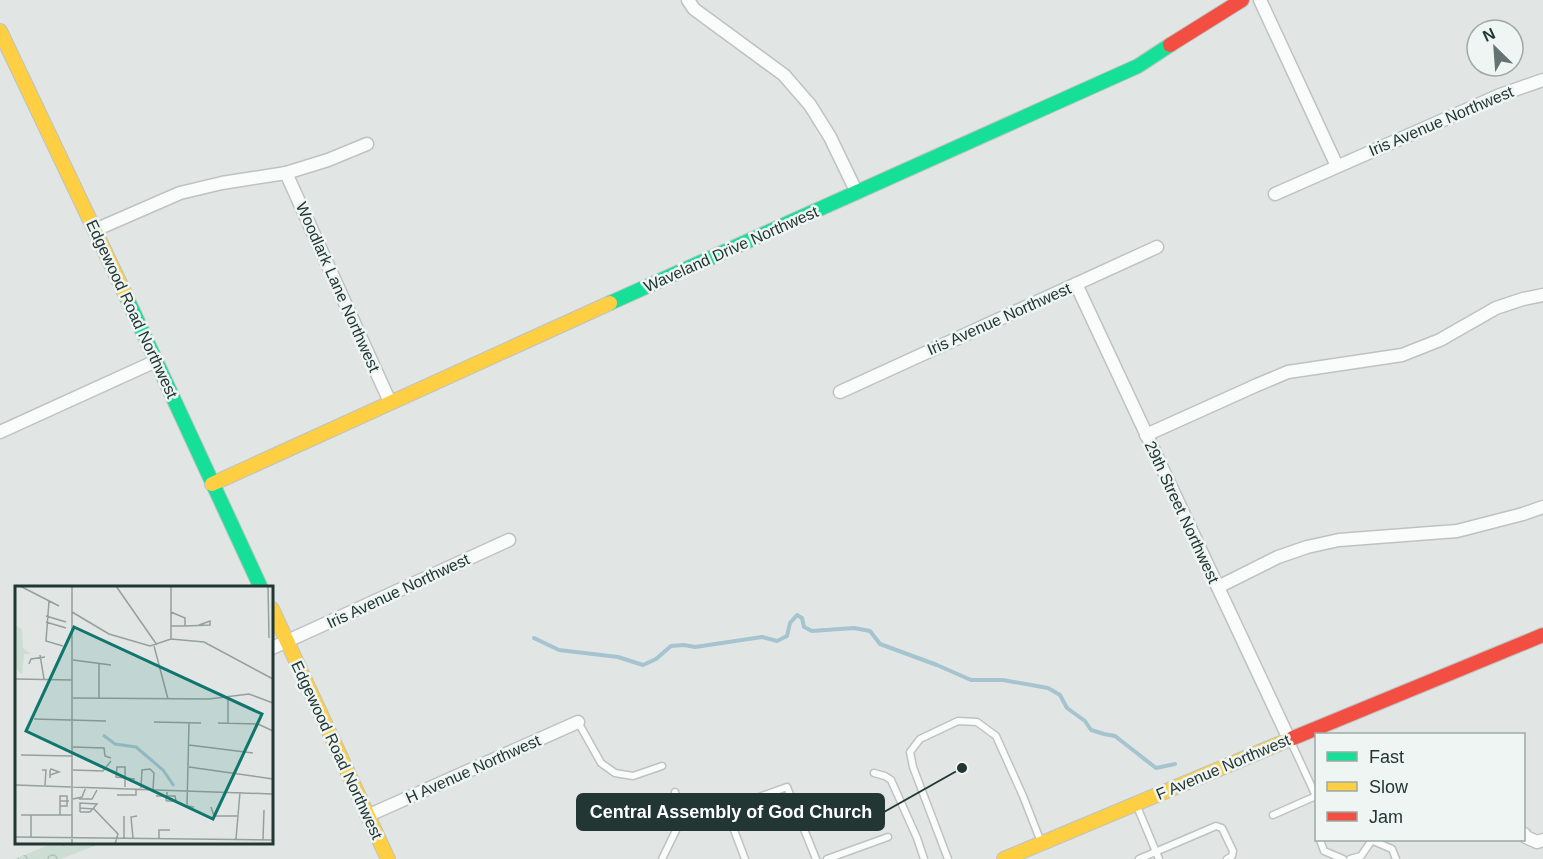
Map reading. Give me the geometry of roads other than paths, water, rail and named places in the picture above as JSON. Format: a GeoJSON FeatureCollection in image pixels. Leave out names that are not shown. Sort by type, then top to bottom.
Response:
{"type":"FeatureCollection","features":[{"type":"Feature","properties":{"kind":"main road","name":"Waveland Drive Northwest"},"geometry":{"type":"LineString","coordinates":[[212,484],[1138,66],[1242,0]]}},
{"type":"Feature","properties":{"kind":"main road","name":"Edgewood Road Northwest"},"geometry":{"type":"LineString","coordinates":[[0,32],[95,230],[260,586]]}},
{"type":"Feature","properties":{"kind":"main road","name":"Edgewood Road Northwest"},"geometry":{"type":"LineString","coordinates":[[273,611],[388,859]]}},
{"type":"Feature","properties":{"kind":"main road","name":"F Avenue Northwest"},"geometry":{"type":"LineString","coordinates":[[1004,859],[1543,635]]}},
{"type":"Feature","properties":{"kind":"street"},"geometry":{"type":"LineString","coordinates":[[688,0],[694,9],[784,75],[810,105],[830,137],[857,193]]}},
{"type":"Feature","properties":{"kind":"street"},"geometry":{"type":"LineString","coordinates":[[1260,0],[1337,166]]}},
{"type":"Feature","properties":{"kind":"street","name":"Iris Avenue Northwest"},"geometry":{"type":"LineString","coordinates":[[1275,194],[1500,95],[1543,80]]}},
{"type":"Feature","properties":{"kind":"street"},"geometry":{"type":"LineString","coordinates":[[95,230],[180,193],[222,183],[286,173],[328,160],[367,144]]}},
{"type":"Feature","properties":{"kind":"street","name":"Woodlark Lane Northwest"},"geometry":{"type":"LineString","coordinates":[[286,173],[390,402]]}},
{"type":"Feature","properties":{"kind":"street","name":"Iris Avenue Northwest"},"geometry":{"type":"LineString","coordinates":[[840,392],[1158,247]]}},
{"type":"Feature","properties":{"kind":"street","name":"29th Street Northwest"},"geometry":{"type":"LineString","coordinates":[[1076,284],[1289,739]]}},
{"type":"Feature","properties":{"kind":"street"},"geometry":{"type":"LineString","coordinates":[[1146,435],[1288,372],[1402,355],[1440,340],[1496,308],[1543,295]]}},
{"type":"Feature","properties":{"kind":"street"},"geometry":{"type":"LineString","coordinates":[[0,432],[156,361]]}},
{"type":"Feature","properties":{"kind":"street"},"geometry":{"type":"LineString","coordinates":[[1218,587],[1278,557],[1307,547],[1339,540],[1457,531],[1543,507]]}},
{"type":"Feature","properties":{"kind":"street","name":"Iris Avenue Northwest"},"geometry":{"type":"LineString","coordinates":[[273,648],[509,540]]}},
{"type":"Feature","properties":{"kind":"street","name":"H Avenue Northwest"},"geometry":{"type":"LineString","coordinates":[[367,816],[578,722]]}},
{"type":"Feature","properties":{"kind":"street"},"geometry":{"type":"LineString","coordinates":[[1525,836],[1537,842],[1543,840]]}},
{"type":"Feature","properties":{"kind":"lane"},"geometry":{"type":"LineString","coordinates":[[948,859],[913,767],[910,752],[920,739],[958,721],[977,722],[996,736],[1041,843]]}},
{"type":"Feature","properties":{"kind":"lane"},"geometry":{"type":"LineString","coordinates":[[578,722],[601,763],[615,773],[633,776],[662,765]]}},
{"type":"Feature","properties":{"kind":"lane"},"geometry":{"type":"LineString","coordinates":[[1289,739],[1315,794]]}},
{"type":"Feature","properties":{"kind":"lane"},"geometry":{"type":"LineString","coordinates":[[874,773],[891,780],[924,859]]}},
{"type":"Feature","properties":{"kind":"lane"},"geometry":{"type":"LineString","coordinates":[[745,859],[726,809],[787,787],[816,859]]}},
{"type":"Feature","properties":{"kind":"lane"},"geometry":{"type":"LineString","coordinates":[[662,859],[681,820],[682,811],[675,792]]}},
{"type":"Feature","properties":{"kind":"lane"},"geometry":{"type":"LineString","coordinates":[[1274,815],[1315,796]]}},
{"type":"Feature","properties":{"kind":"lane"},"geometry":{"type":"LineString","coordinates":[[1136,804],[1159,859]]}},
{"type":"Feature","properties":{"kind":"lane"},"geometry":{"type":"LineString","coordinates":[[1139,859],[1216,826],[1222,828],[1233,851],[1232,856],[1227,859]]}},
{"type":"Feature","properties":{"kind":"lane"},"geometry":{"type":"LineString","coordinates":[[827,859],[888,837]]}},
{"type":"Feature","properties":{"kind":"lane"},"geometry":{"type":"LineString","coordinates":[[1320,841],[1324,851],[1343,859]]}},
{"type":"Feature","properties":{"kind":"lane"},"geometry":{"type":"LineString","coordinates":[[1350,859],[1361,856],[1371,841]]}},
{"type":"Feature","properties":{"kind":"lane"},"geometry":{"type":"LineString","coordinates":[[1374,841],[1392,849],[1396,859]]}},
{"type":"Feature","properties":{"kind":"waterway"},"geometry":{"type":"LineString","coordinates":[[534,638],[559,650],[618,657],[643,665],[656,659],[671,646],[695,647],[762,637],[777,641],[787,636],[790,623],[797,615],[802,618],[804,627],[812,631],[854,628],[870,631],[880,644],[971,680],[1003,680],[1048,688],[1060,695],[1067,708],[1085,721],[1091,730],[1115,736],[1156,768],[1175,764]]}},
{"type":"Feature","properties":{"kind":"place","name":"Central Assembly of God Church"},"geometry":{"type":"Point","coordinates":[962,768]}}]}
